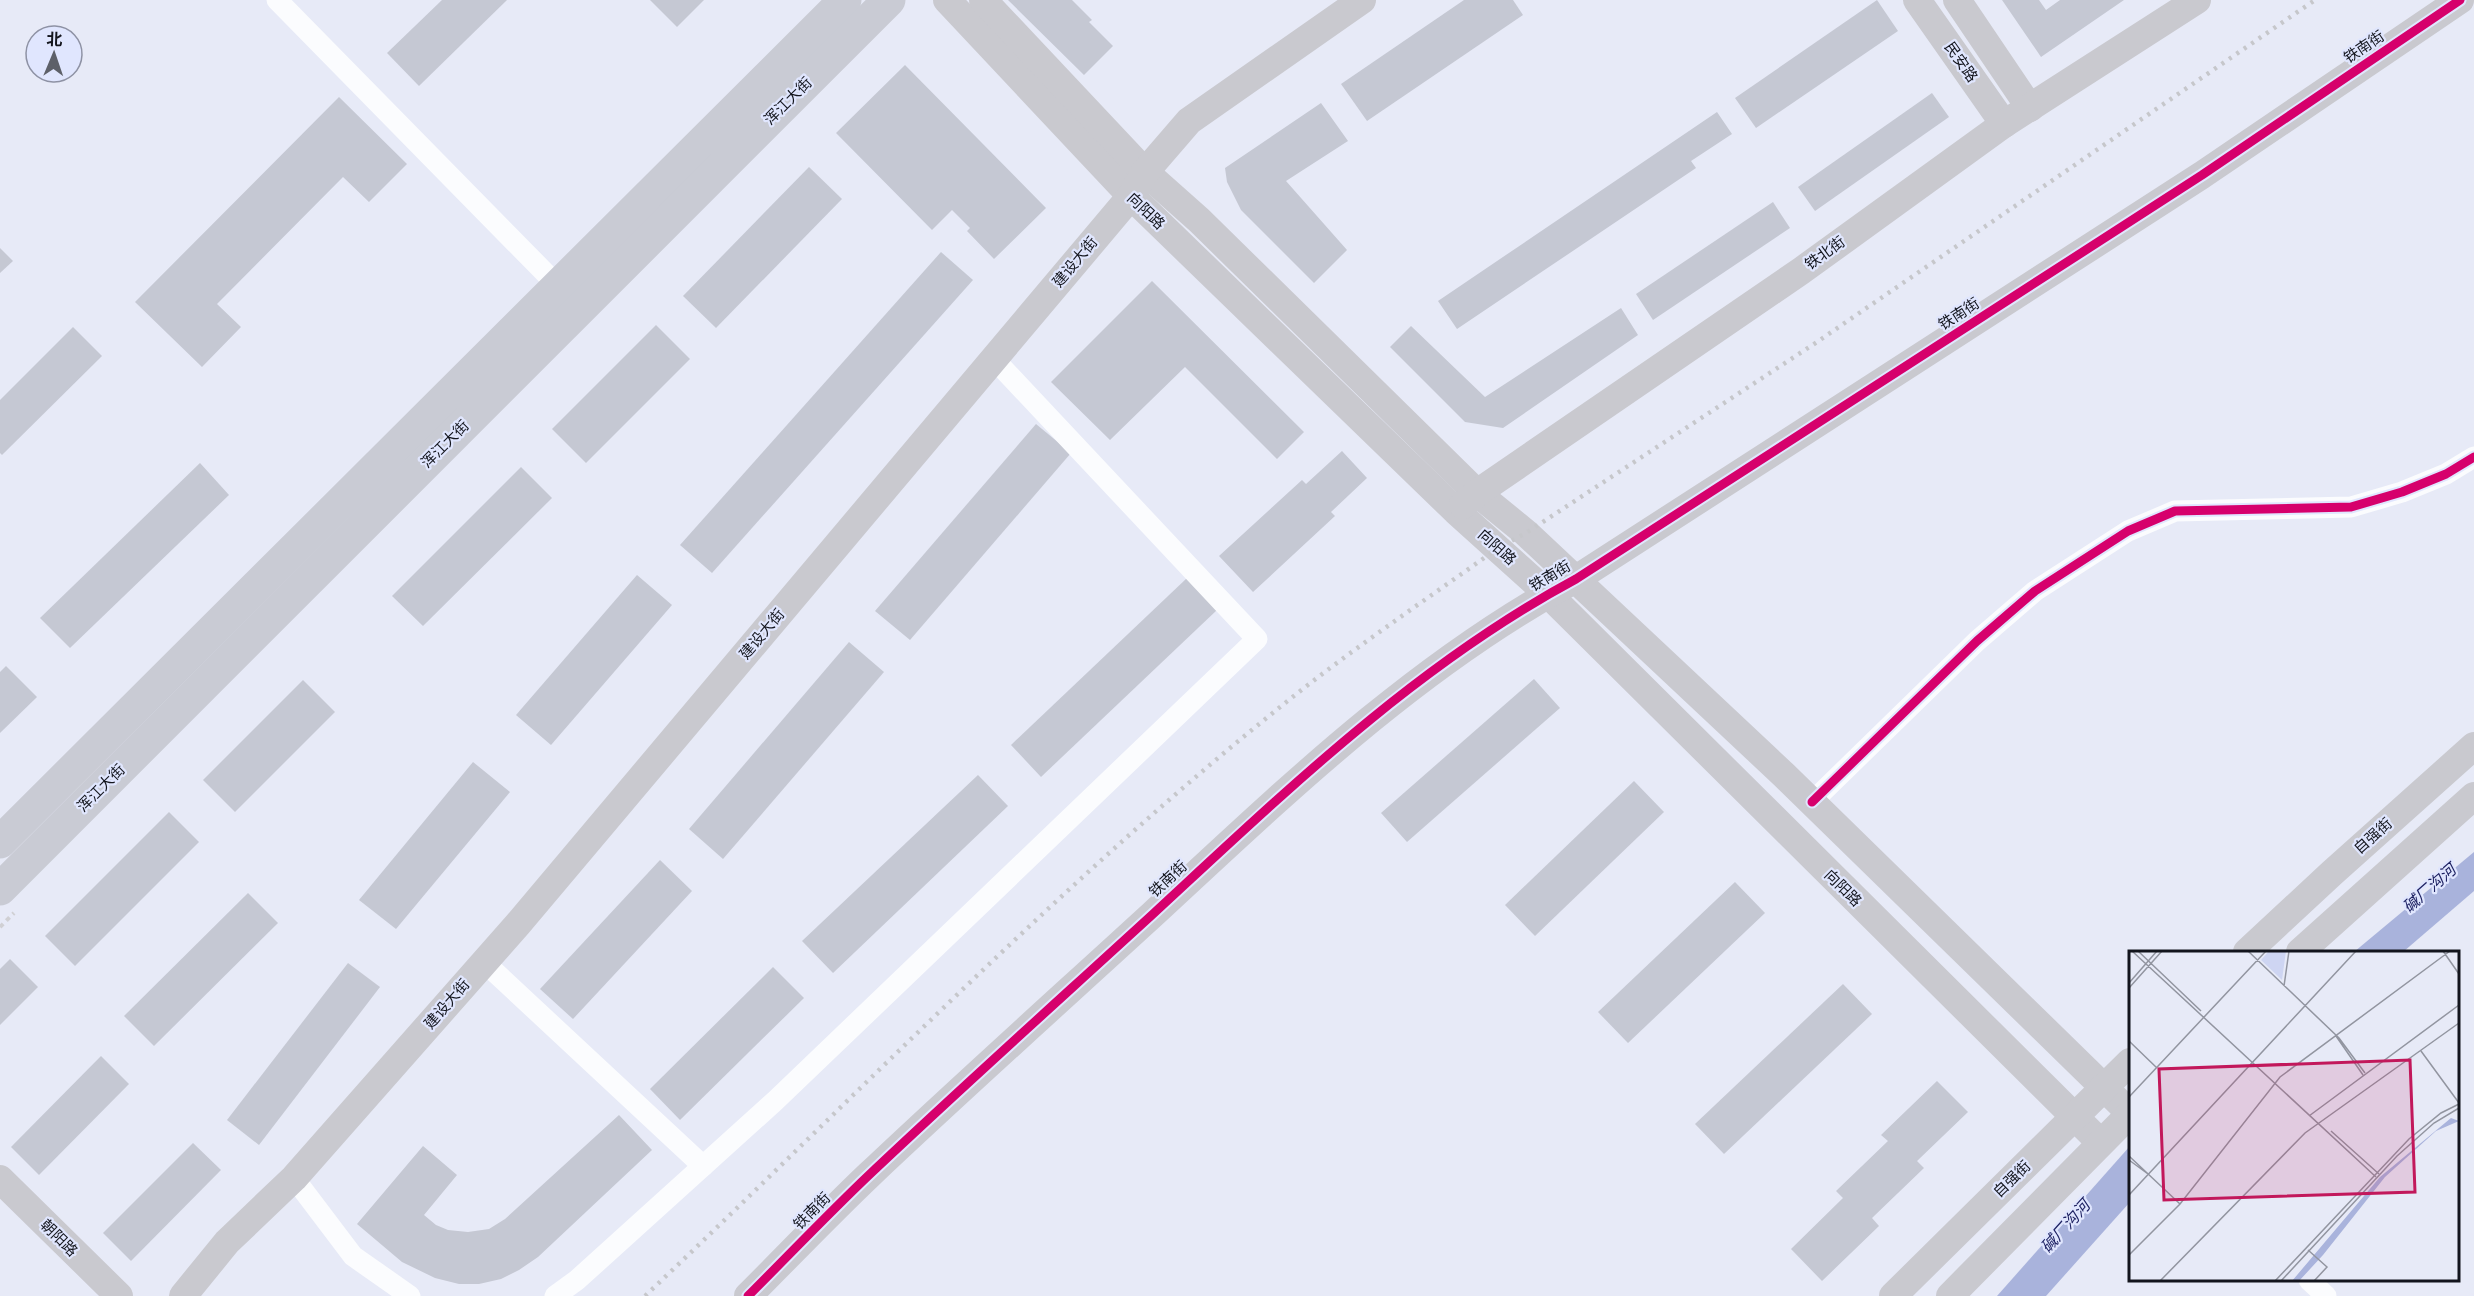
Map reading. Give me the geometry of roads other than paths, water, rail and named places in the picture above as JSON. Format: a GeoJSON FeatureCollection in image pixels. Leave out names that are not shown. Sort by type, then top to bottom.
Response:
{"type":"FeatureCollection","features":[{"type":"Feature","properties":{"kind":"main road"},"geometry":{"type":"LineString","coordinates":[[0,842],[844,0]]}},
{"type":"Feature","properties":{"kind":"main road","name":"浑江大街"},"geometry":{"type":"LineString","coordinates":[[0,889],[889,0]]}},
{"type":"Feature","properties":{"kind":"main road","name":"向阳路"},"geometry":{"type":"LineString","coordinates":[[947,0],[1131,196],[1456,511],[1548,594],[2075,1119],[2121,1124]]}},
{"type":"Feature","properties":{"kind":"main road","name":"向阳路"},"geometry":{"type":"LineString","coordinates":[[983,0],[1145,172],[1208,228],[1477,493],[1576,579],[1812,802],[2104,1087],[2121,1124]]}},
{"type":"Feature","properties":{"kind":"main road","name":"建设大街"},"geometry":{"type":"LineString","coordinates":[[183,1296],[227,1242],[294,1178],[484,963],[1131,196],[1145,172],[1189,121],[1362,0]]}},
{"type":"Feature","properties":{"kind":"main road","name":"民安路"},"geometry":{"type":"LineString","coordinates":[[1917,0],[2004,124]]}},
{"type":"Feature","properties":{"kind":"main road","name":"民安路"},"geometry":{"type":"LineString","coordinates":[[1957,0],[2030,108]]}},
{"type":"Feature","properties":{"kind":"main road","name":"铁北街"},"geometry":{"type":"LineString","coordinates":[[1456,511],[1477,493],[1801,271],[2004,124],[2198,0]]}},
{"type":"Feature","properties":{"kind":"main road","name":"铁南街"},"geometry":{"type":"LineString","coordinates":[[748,1296],[868,1176],[1300,779],[1416,682],[1548,594],[1576,579],[2202,175],[2460,0]]}},
{"type":"Feature","properties":{"kind":"main road","name":"自强街"},"geometry":{"type":"LineString","coordinates":[[2248,951],[2474,746]]}},
{"type":"Feature","properties":{"kind":"main road"},"geometry":{"type":"LineString","coordinates":[[2301,951],[2474,796]]}},
{"type":"Feature","properties":{"kind":"main road","name":"自强街"},"geometry":{"type":"LineString","coordinates":[[1893,1296],[2075,1119],[2129,1063]]}},
{"type":"Feature","properties":{"kind":"main road"},"geometry":{"type":"LineString","coordinates":[[1950,1296],[2121,1124]]}},
{"type":"Feature","properties":{"kind":"main road","name":"朝阳路"},"geometry":{"type":"LineString","coordinates":[[0,1179],[119,1296]]}},
{"type":"Feature","properties":{"kind":"street"},"geometry":{"type":"LineString","coordinates":[[277,0],[558,286]]}},
{"type":"Feature","properties":{"kind":"street"},"geometry":{"type":"LineString","coordinates":[[555,1296],[577,1281],[791,1085],[1257,639],[994,359]]}},
{"type":"Feature","properties":{"kind":"street"},"geometry":{"type":"LineString","coordinates":[[1812,802],[1977,641],[2027,598],[2128,531],[2175,512],[2351,507],[2402,492],[2446,474],[2474,457]]}},
{"type":"Feature","properties":{"kind":"street"},"geometry":{"type":"LineString","coordinates":[[484,963],[703,1166]]}},
{"type":"Feature","properties":{"kind":"street"},"geometry":{"type":"LineString","coordinates":[[294,1178],[353,1256],[410,1296]]}},
{"type":"Feature","properties":{"kind":"street"},"geometry":{"type":"LineString","coordinates":[[2310,1281],[2326,1296]]}},
{"type":"Feature","properties":{"kind":"water","name":"碱厂沟河"},"geometry":{"type":"Polygon","coordinates":[[[2474,852],[2474,891],[2404,951],[2355,951],[2474,852]]]}},
{"type":"Feature","properties":{"kind":"water","name":"碱厂沟河"},"geometry":{"type":"Polygon","coordinates":[[[2129,1147],[2129,1203],[2046,1296],[1997,1296],[2129,1147]]]}},
{"type":"Feature","properties":{"kind":"railway"},"geometry":{"type":"LineString","coordinates":[[645,1296],[1049,908],[1132,832],[1304,688],[1498,548],[1526,533],[1817,342],[2315,0]]}}]}
